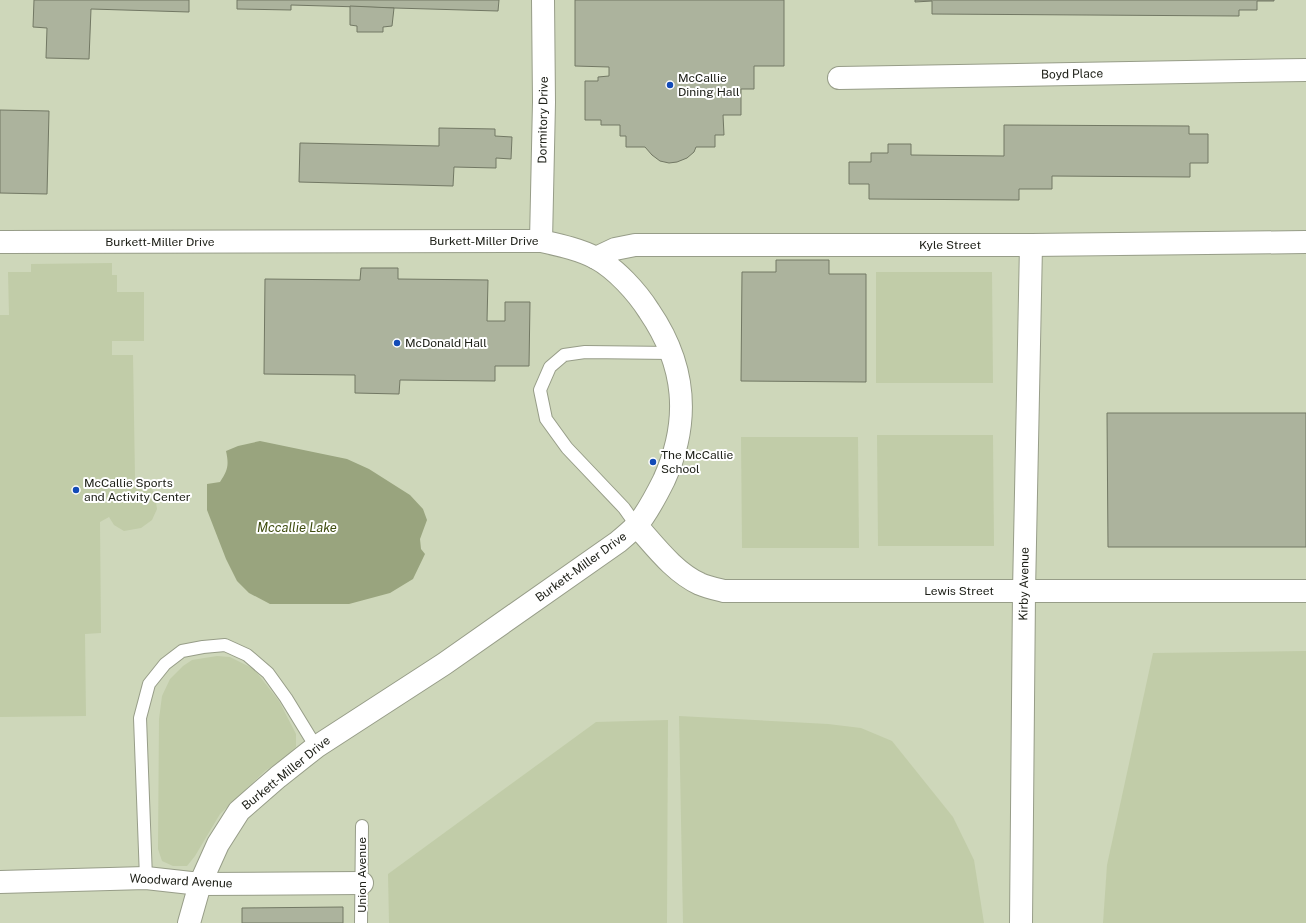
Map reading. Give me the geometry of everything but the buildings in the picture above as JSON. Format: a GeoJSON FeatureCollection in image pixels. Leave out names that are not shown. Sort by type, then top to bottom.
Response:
{"type":"FeatureCollection","features":[{"type":"Feature","properties":{"kind":"street","name":"Dormitory Drive"},"geometry":{"type":"LineString","coordinates":[[541,241],[544,102],[543,0]]}},
{"type":"Feature","properties":{"kind":"street","name":"Boyd Place"},"geometry":{"type":"LineString","coordinates":[[839,78],[1306,70]]}},
{"type":"Feature","properties":{"kind":"street","name":"Burkett-Miller Drive"},"geometry":{"type":"LineString","coordinates":[[0,242],[541,241],[566,246],[596,258],[620,276],[641,298],[659,325],[672,353],[680,382],[682,412],[678,440],[669,468],[658,493],[636,525],[618,542],[450,660],[316,747],[278,777],[239,811],[218,844],[200,884],[189,923]]}},
{"type":"Feature","properties":{"kind":"street","name":"Kyle Street"},"geometry":{"type":"LineString","coordinates":[[596,258],[615,249],[635,245],[1031,245],[1306,242]]}},
{"type":"Feature","properties":{"kind":"street","name":"Kirby Avenue"},"geometry":{"type":"LineString","coordinates":[[1021,923],[1024,592],[1031,245]]}},
{"type":"Feature","properties":{"kind":"street","name":"Lewis Street"},"geometry":{"type":"LineString","coordinates":[[636,525],[680,571],[700,584],[724,591],[1306,591]]}},
{"type":"Feature","properties":{"kind":"street","name":"Woodward Avenue"},"geometry":{"type":"LineString","coordinates":[[0,882],[146,878],[200,884],[362,883]]}},
{"type":"Feature","properties":{"kind":"lane"},"geometry":{"type":"LineString","coordinates":[[636,525],[624,508],[567,448],[546,419],[540,390],[550,367],[564,355],[585,352],[672,353]]}},
{"type":"Feature","properties":{"kind":"lane"},"geometry":{"type":"LineString","coordinates":[[146,878],[140,718],[149,684],[165,664],[182,651],[203,647],[225,646],[247,655],[268,673],[286,698],[316,747]]}},
{"type":"Feature","properties":{"kind":"lane","name":"Union Avenue"},"geometry":{"type":"LineString","coordinates":[[361,923],[362,826]]}},
{"type":"Feature","properties":{"kind":"shaded area","name":"The McCallie School"},"geometry":{"type":"Polygon","coordinates":[[[0,0],[1306,0],[1306,923],[0,923],[0,0]]]}},
{"type":"Feature","properties":{"kind":"shaded area","name":"McCallie Sports and Activity Center"},"geometry":{"type":"Polygon","coordinates":[[[112,263],[112,275],[117,275],[117,292],[144,292],[144,341],[112,341],[112,355],[133,355],[135,478],[143,479],[150,485],[155,495],[157,509],[152,520],[141,528],[124,531],[114,525],[109,517],[100,522],[101,633],[85,634],[86,716],[0,717],[0,315],[9,315],[8,272],[31,272],[31,264],[112,263]]]}},
{"type":"Feature","properties":{"kind":"shaded area"},"geometry":{"type":"Polygon","coordinates":[[[876,272],[992,272],[993,383],[876,383],[876,272]]]}},
{"type":"Feature","properties":{"kind":"shaded area"},"geometry":{"type":"Polygon","coordinates":[[[877,435],[993,435],[994,546],[878,546],[877,435]]]}},
{"type":"Feature","properties":{"kind":"shaded area"},"geometry":{"type":"Polygon","coordinates":[[[741,437],[858,437],[859,548],[742,548],[741,437]]]}},
{"type":"Feature","properties":{"kind":"shaded area"},"geometry":{"type":"Polygon","coordinates":[[[1306,651],[1306,923],[1103,923],[1107,865],[1153,653],[1306,651]]]}},
{"type":"Feature","properties":{"kind":"shaded area"},"geometry":{"type":"Polygon","coordinates":[[[217,656],[230,657],[254,669],[279,701],[296,734],[296,747],[289,755],[265,771],[220,814],[195,856],[187,866],[173,866],[162,861],[158,849],[159,719],[162,696],[170,679],[183,666],[192,660],[217,656]]]}},
{"type":"Feature","properties":{"kind":"shaded area"},"geometry":{"type":"Polygon","coordinates":[[[679,716],[828,724],[861,728],[892,741],[953,817],[974,860],[984,923],[683,923],[679,716]]]}},
{"type":"Feature","properties":{"kind":"shaded area"},"geometry":{"type":"Polygon","coordinates":[[[668,720],[667,923],[389,923],[388,874],[596,722],[668,720]]]}},
{"type":"Feature","properties":{"kind":"water","name":"Mccallie Lake"},"geometry":{"type":"Polygon","coordinates":[[[260,441],[347,459],[369,469],[410,495],[423,509],[427,520],[420,539],[421,549],[425,554],[413,579],[390,593],[349,604],[270,604],[249,593],[237,581],[226,559],[207,510],[207,484],[220,482],[223,478],[227,467],[226,451],[238,446],[260,441]]]}},
{"type":"Feature","properties":{"kind":"place","name":"McCallie Dining Hall"},"geometry":{"type":"Point","coordinates":[670,85]}},
{"type":"Feature","properties":{"kind":"place","name":"McDonald Hall"},"geometry":{"type":"Point","coordinates":[397,343]}},
{"type":"Feature","properties":{"kind":"place","name":"The McCallie School"},"geometry":{"type":"Point","coordinates":[653,462]}},
{"type":"Feature","properties":{"kind":"place","name":"McCallie Sports and Activity Center"},"geometry":{"type":"Point","coordinates":[76,490]}}]}
